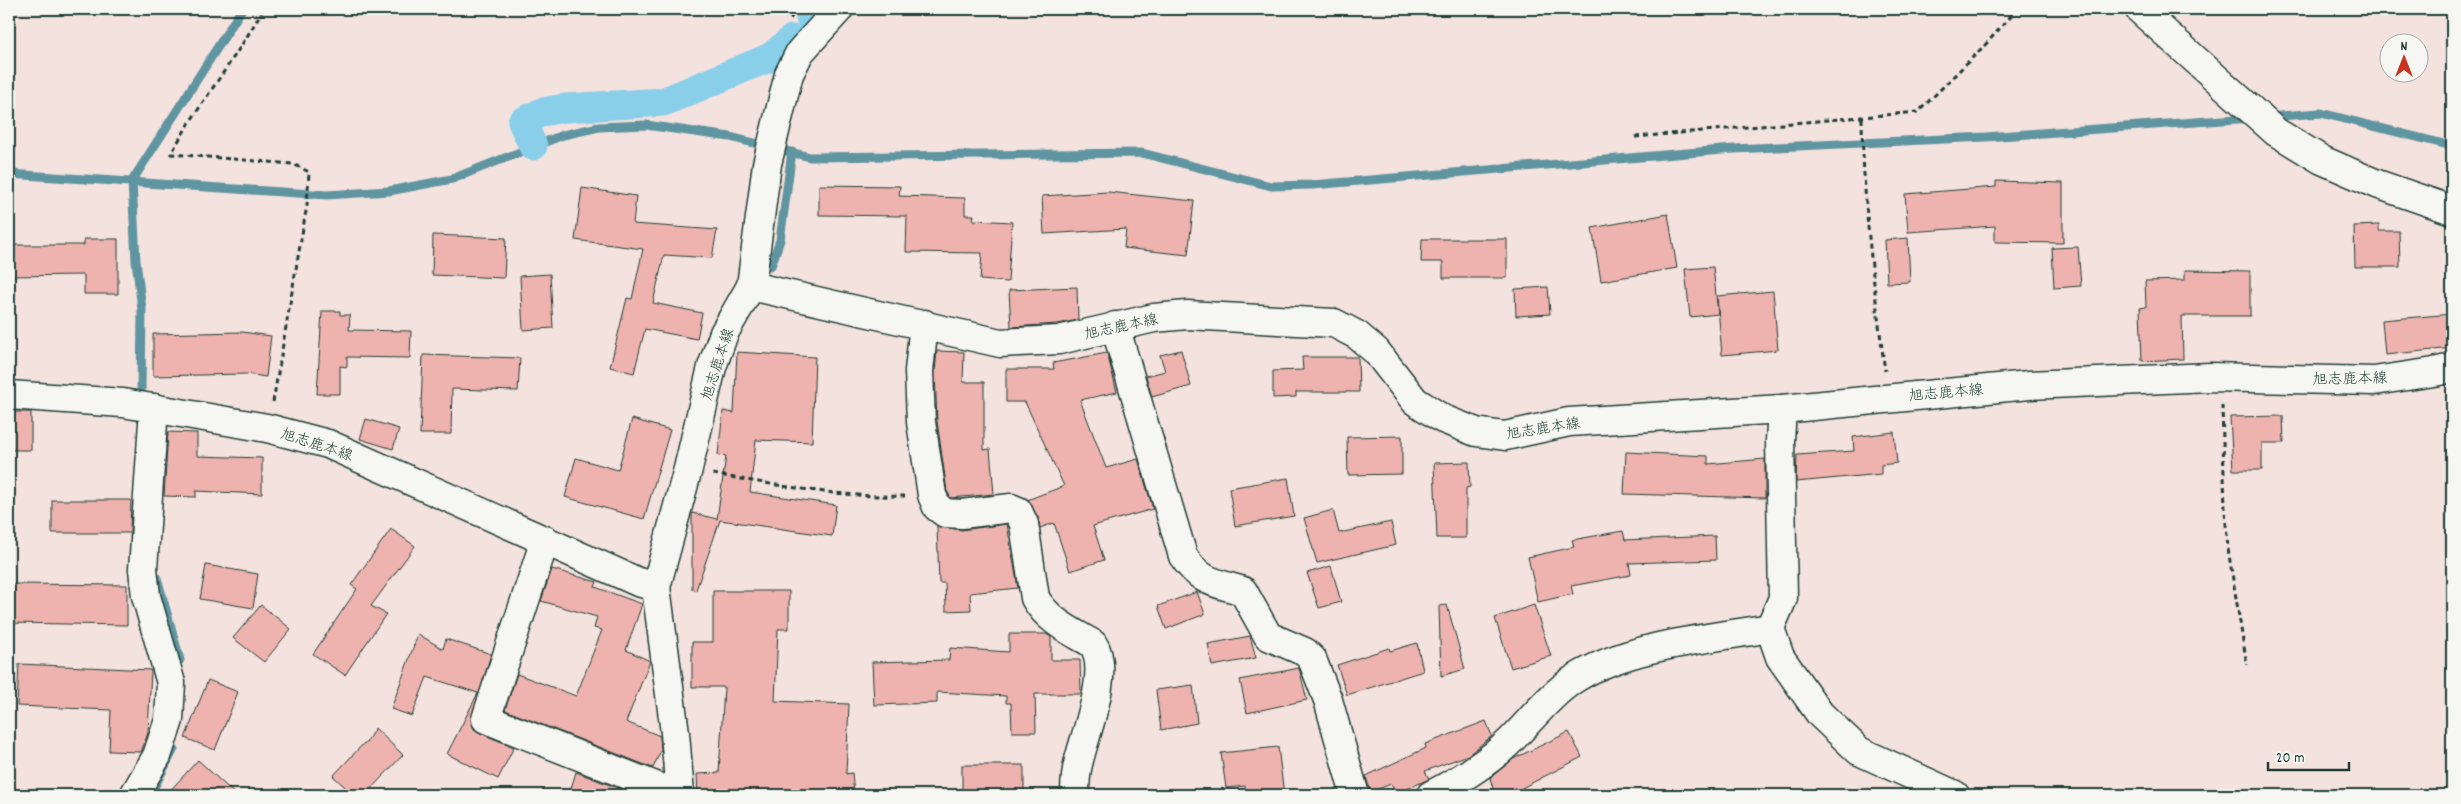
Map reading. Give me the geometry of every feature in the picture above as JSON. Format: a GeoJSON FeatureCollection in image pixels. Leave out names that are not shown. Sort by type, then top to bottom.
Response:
{"type":"FeatureCollection","features":[{"type":"Feature","properties":{"kind":"street"},"geometry":{"type":"LineString","coordinates":[[751,286],[767,164],[788,74],[800,52],[839,9]]}},
{"type":"Feature","properties":{"kind":"street"},"geometry":{"type":"LineString","coordinates":[[2147,16],[2276,132],[2338,167],[2377,184],[2452,210]]}},
{"type":"Feature","properties":{"kind":"street","name":"旭志鹿本線"},"geometry":{"type":"LineString","coordinates":[[9,395],[123,403],[267,428],[328,444],[638,582],[656,587],[688,469],[712,367],[724,333],[751,286],[783,295],[924,324],[1000,344],[1059,340],[1154,318],[1187,315],[1334,323],[1356,335],[1376,351],[1414,401],[1443,419],[1476,432],[1505,436],[1569,422],[1782,409],[1889,397],[2112,380],[2222,377],[2374,380],[2452,368]]}},
{"type":"Feature","properties":{"kind":"street"},"geometry":{"type":"LineString","coordinates":[[924,324],[919,371],[921,422],[932,495],[937,507],[945,513],[962,514],[1011,508],[1018,511],[1024,524],[1035,598],[1053,620],[1093,644],[1097,650],[1098,693],[1078,762],[1075,795]]}},
{"type":"Feature","properties":{"kind":"street"},"geometry":{"type":"LineString","coordinates":[[1116,326],[1183,556],[1195,572],[1203,578],[1212,583],[1243,590],[1268,636],[1305,652],[1312,659],[1328,700],[1355,795]]}},
{"type":"Feature","properties":{"kind":"street"},"geometry":{"type":"LineString","coordinates":[[134,795],[157,756],[169,720],[171,683],[146,596],[143,569],[154,408]]}},
{"type":"Feature","properties":{"kind":"street"},"geometry":{"type":"LineString","coordinates":[[1782,409],[1780,441],[1783,598],[1770,628],[1780,657],[1820,714],[1859,751],[1955,795]]}},
{"type":"Feature","properties":{"kind":"street"},"geometry":{"type":"LineString","coordinates":[[545,540],[486,719],[679,795],[675,733],[656,587]]}},
{"type":"Feature","properties":{"kind":"street"},"geometry":{"type":"LineString","coordinates":[[1431,795],[1470,786],[1541,707],[1574,680],[1598,666],[1624,655],[1770,628]]}},
{"type":"Feature","properties":{"kind":"path"},"geometry":{"type":"LineString","coordinates":[[263,9],[253,28],[184,131],[171,154],[293,164],[309,172],[307,205],[267,428]]}},
{"type":"Feature","properties":{"kind":"path"},"geometry":{"type":"LineString","coordinates":[[1635,137],[1918,112],[1985,45],[2017,9]]}},
{"type":"Feature","properties":{"kind":"path"},"geometry":{"type":"LineString","coordinates":[[1862,118],[1862,174],[1868,244],[1889,397]]}},
{"type":"Feature","properties":{"kind":"path"},"geometry":{"type":"LineString","coordinates":[[2222,377],[2226,521],[2232,574],[2247,665]]}},
{"type":"Feature","properties":{"kind":"path"},"geometry":{"type":"LineString","coordinates":[[688,469],[790,488],[888,496],[932,495]]}},
{"type":"Feature","properties":{"kind":"building"},"geometry":{"type":"Polygon","coordinates":[[[1996,181],[2063,183],[2063,243],[1995,242],[1995,226],[1908,232],[1905,194],[1996,187],[1996,181]]]}},
{"type":"Feature","properties":{"kind":"building"},"geometry":{"type":"Polygon","coordinates":[[[819,185],[900,186],[899,196],[965,198],[965,215],[974,215],[973,220],[1012,222],[1008,282],[980,280],[982,253],[906,252],[907,216],[819,215],[819,185]]]}},
{"type":"Feature","properties":{"kind":"building"},"geometry":{"type":"Polygon","coordinates":[[[582,188],[636,196],[633,224],[717,230],[712,258],[664,255],[653,303],[702,313],[697,339],[645,329],[634,373],[610,367],[627,298],[632,299],[643,249],[575,240],[582,188]]]}},
{"type":"Feature","properties":{"kind":"building"},"geometry":{"type":"Polygon","coordinates":[[[1108,192],[1194,201],[1188,255],[1124,248],[1126,229],[1044,234],[1042,196],[1108,192]]]}},
{"type":"Feature","properties":{"kind":"building"},"geometry":{"type":"Polygon","coordinates":[[[1668,214],[1677,268],[1601,281],[1592,228],[1668,214]]]}},
{"type":"Feature","properties":{"kind":"building"},"geometry":{"type":"Polygon","coordinates":[[[2379,225],[2379,231],[2399,231],[2400,267],[2355,267],[2354,226],[2379,225]]]}},
{"type":"Feature","properties":{"kind":"building"},"geometry":{"type":"Polygon","coordinates":[[[433,235],[506,238],[504,278],[432,275],[433,235]]]}},
{"type":"Feature","properties":{"kind":"building"},"geometry":{"type":"Polygon","coordinates":[[[1908,238],[1910,282],[1887,283],[1885,240],[1908,238]]]}},
{"type":"Feature","properties":{"kind":"building"},"geometry":{"type":"Polygon","coordinates":[[[84,239],[118,239],[118,294],[84,294],[84,275],[9,276],[9,245],[84,245],[84,239]]]}},
{"type":"Feature","properties":{"kind":"building"},"geometry":{"type":"Polygon","coordinates":[[[1422,239],[1507,239],[1507,278],[1443,278],[1443,262],[1421,262],[1422,239]]]}},
{"type":"Feature","properties":{"kind":"building"},"geometry":{"type":"Polygon","coordinates":[[[2078,247],[2081,286],[2054,288],[2052,248],[2078,247]]]}},
{"type":"Feature","properties":{"kind":"building"},"geometry":{"type":"Polygon","coordinates":[[[1713,267],[1718,314],[1690,317],[1685,269],[1713,267]]]}},
{"type":"Feature","properties":{"kind":"building"},"geometry":{"type":"Polygon","coordinates":[[[2185,270],[2250,271],[2250,316],[2182,316],[2183,359],[2142,361],[2140,308],[2146,307],[2145,281],[2185,280],[2185,270]]]}},
{"type":"Feature","properties":{"kind":"building"},"geometry":{"type":"Polygon","coordinates":[[[550,274],[553,328],[523,330],[520,276],[550,274]]]}},
{"type":"Feature","properties":{"kind":"building"},"geometry":{"type":"Polygon","coordinates":[[[1077,287],[1078,320],[1057,324],[1011,327],[1009,290],[1077,287]]]}},
{"type":"Feature","properties":{"kind":"building"},"geometry":{"type":"Polygon","coordinates":[[[1548,287],[1550,314],[1516,316],[1515,289],[1548,287]]]}},
{"type":"Feature","properties":{"kind":"building"},"geometry":{"type":"Polygon","coordinates":[[[1773,291],[1778,350],[1722,355],[1717,296],[1773,291]]]}},
{"type":"Feature","properties":{"kind":"building"},"geometry":{"type":"Polygon","coordinates":[[[322,311],[340,311],[340,315],[350,315],[349,330],[411,331],[410,358],[347,357],[347,367],[340,366],[340,394],[317,394],[322,311]]]}},
{"type":"Feature","properties":{"kind":"building"},"geometry":{"type":"Polygon","coordinates":[[[2452,314],[2452,348],[2385,355],[2382,320],[2452,314]]]}},
{"type":"Feature","properties":{"kind":"building"},"geometry":{"type":"Polygon","coordinates":[[[242,332],[271,336],[266,377],[246,374],[153,376],[153,334],[242,332]]]}},
{"type":"Feature","properties":{"kind":"building"},"geometry":{"type":"Polygon","coordinates":[[[1181,350],[1191,386],[1152,397],[1146,376],[1165,371],[1160,355],[1181,350]]]}},
{"type":"Feature","properties":{"kind":"building"},"geometry":{"type":"Polygon","coordinates":[[[937,351],[964,352],[963,382],[984,382],[984,450],[990,449],[994,494],[951,498],[947,491],[937,421],[935,372],[937,351]]]}},
{"type":"Feature","properties":{"kind":"building"},"geometry":{"type":"Polygon","coordinates":[[[737,352],[815,357],[812,442],[756,440],[750,492],[836,505],[832,536],[720,520],[696,590],[692,589],[692,513],[717,519],[726,456],[718,455],[723,411],[734,413],[737,352]]]}},
{"type":"Feature","properties":{"kind":"building"},"geometry":{"type":"Polygon","coordinates":[[[1107,353],[1117,392],[1080,400],[1106,468],[1138,459],[1153,509],[1093,526],[1104,560],[1070,571],[1054,523],[1040,528],[1038,517],[1027,500],[1064,486],[1025,402],[1006,402],[1006,369],[1054,369],[1053,363],[1107,353]]]}},
{"type":"Feature","properties":{"kind":"building"},"geometry":{"type":"Polygon","coordinates":[[[423,355],[520,358],[518,391],[452,389],[451,434],[420,434],[423,355]]]}},
{"type":"Feature","properties":{"kind":"building"},"geometry":{"type":"Polygon","coordinates":[[[1302,357],[1358,357],[1359,392],[1296,392],[1296,397],[1273,398],[1273,371],[1303,370],[1302,357]]]}},
{"type":"Feature","properties":{"kind":"building"},"geometry":{"type":"Polygon","coordinates":[[[9,412],[31,412],[31,450],[9,450],[9,412]]]}},
{"type":"Feature","properties":{"kind":"building"},"geometry":{"type":"Polygon","coordinates":[[[2283,416],[2284,443],[2262,443],[2262,470],[2233,470],[2230,417],[2283,416]]]}},
{"type":"Feature","properties":{"kind":"building"},"geometry":{"type":"Polygon","coordinates":[[[366,419],[399,429],[393,449],[360,439],[366,419]]]}},
{"type":"Feature","properties":{"kind":"building"},"geometry":{"type":"Polygon","coordinates":[[[632,419],[670,430],[644,519],[565,497],[576,458],[618,470],[632,419]]]}},
{"type":"Feature","properties":{"kind":"building"},"geometry":{"type":"Polygon","coordinates":[[[168,432],[197,433],[197,456],[262,458],[262,494],[196,491],[196,497],[164,496],[168,432]]]}},
{"type":"Feature","properties":{"kind":"building"},"geometry":{"type":"Polygon","coordinates":[[[1894,432],[1897,463],[1881,465],[1881,474],[1796,482],[1797,455],[1854,451],[1853,437],[1894,432]]]}},
{"type":"Feature","properties":{"kind":"building"},"geometry":{"type":"Polygon","coordinates":[[[1402,436],[1402,474],[1348,475],[1347,437],[1402,436]]]}},
{"type":"Feature","properties":{"kind":"building"},"geometry":{"type":"Polygon","coordinates":[[[1626,452],[1708,456],[1708,464],[1765,459],[1765,498],[1624,494],[1626,452]]]}},
{"type":"Feature","properties":{"kind":"building"},"geometry":{"type":"Polygon","coordinates":[[[1469,462],[1470,487],[1466,488],[1466,538],[1437,538],[1434,463],[1469,462]]]}},
{"type":"Feature","properties":{"kind":"building"},"geometry":{"type":"Polygon","coordinates":[[[1288,478],[1294,516],[1235,526],[1229,488],[1288,478]]]}},
{"type":"Feature","properties":{"kind":"building"},"geometry":{"type":"Polygon","coordinates":[[[52,500],[131,500],[130,533],[52,533],[52,500]]]}},
{"type":"Feature","properties":{"kind":"building"},"geometry":{"type":"Polygon","coordinates":[[[1333,510],[1339,533],[1391,522],[1396,545],[1317,563],[1304,518],[1333,510]]]}},
{"type":"Feature","properties":{"kind":"building"},"geometry":{"type":"Polygon","coordinates":[[[1007,524],[1018,588],[970,593],[971,610],[946,611],[945,583],[939,583],[937,526],[961,530],[1007,524]]]}},
{"type":"Feature","properties":{"kind":"building"},"geometry":{"type":"Polygon","coordinates":[[[391,529],[415,546],[371,606],[386,614],[345,675],[313,654],[357,589],[351,585],[391,529]]]}},
{"type":"Feature","properties":{"kind":"building"},"geometry":{"type":"Polygon","coordinates":[[[1623,531],[1625,540],[1715,536],[1716,560],[1629,563],[1631,575],[1571,586],[1573,594],[1538,602],[1528,557],[1574,547],[1572,540],[1623,531]]]}},
{"type":"Feature","properties":{"kind":"building"},"geometry":{"type":"Polygon","coordinates":[[[206,565],[258,574],[253,608],[200,599],[206,565]]]}},
{"type":"Feature","properties":{"kind":"building"},"geometry":{"type":"Polygon","coordinates":[[[1331,566],[1341,602],[1319,608],[1307,573],[1331,566]]]}},
{"type":"Feature","properties":{"kind":"building"},"geometry":{"type":"Polygon","coordinates":[[[552,569],[597,582],[595,587],[642,604],[626,650],[650,661],[626,722],[660,736],[661,750],[653,768],[505,710],[517,674],[576,696],[602,630],[594,628],[597,617],[541,601],[552,569]]]}},
{"type":"Feature","properties":{"kind":"building"},"geometry":{"type":"Polygon","coordinates":[[[9,584],[127,585],[127,625],[9,623],[9,584]]]}},
{"type":"Feature","properties":{"kind":"building"},"geometry":{"type":"Polygon","coordinates":[[[713,591],[789,591],[789,629],[778,629],[775,701],[849,704],[846,774],[852,773],[854,795],[698,795],[697,774],[719,773],[724,687],[692,687],[692,642],[713,642],[713,591]]]}},
{"type":"Feature","properties":{"kind":"building"},"geometry":{"type":"Polygon","coordinates":[[[1197,592],[1205,614],[1166,629],[1158,606],[1197,592]]]}},
{"type":"Feature","properties":{"kind":"building"},"geometry":{"type":"Polygon","coordinates":[[[261,605],[291,629],[264,662],[233,638],[261,605]]]}},
{"type":"Feature","properties":{"kind":"building"},"geometry":{"type":"Polygon","coordinates":[[[1447,605],[1465,669],[1441,676],[1439,606],[1447,605]]]}},
{"type":"Feature","properties":{"kind":"building"},"geometry":{"type":"Polygon","coordinates":[[[1534,605],[1551,656],[1511,668],[1495,618],[1534,605]]]}},
{"type":"Feature","properties":{"kind":"building"},"geometry":{"type":"Polygon","coordinates":[[[418,634],[443,649],[446,639],[491,654],[471,721],[474,729],[480,733],[514,747],[498,779],[447,754],[478,693],[427,677],[412,716],[391,709],[418,634]]]}},
{"type":"Feature","properties":{"kind":"building"},"geometry":{"type":"Polygon","coordinates":[[[1009,634],[1046,634],[1051,637],[1051,660],[1080,660],[1081,694],[1035,694],[1036,732],[1012,732],[1011,703],[1006,703],[1006,696],[937,692],[937,703],[874,705],[872,662],[949,660],[950,648],[1009,652],[1009,634]]]}},
{"type":"Feature","properties":{"kind":"building"},"geometry":{"type":"Polygon","coordinates":[[[1250,636],[1256,658],[1212,666],[1208,644],[1250,636]]]}},
{"type":"Feature","properties":{"kind":"building"},"geometry":{"type":"Polygon","coordinates":[[[1417,643],[1423,671],[1347,695],[1337,665],[1389,648],[1390,651],[1417,643]]]}},
{"type":"Feature","properties":{"kind":"building"},"geometry":{"type":"Polygon","coordinates":[[[19,664],[151,670],[148,733],[141,752],[109,751],[111,710],[17,706],[19,664]]]}},
{"type":"Feature","properties":{"kind":"building"},"geometry":{"type":"Polygon","coordinates":[[[1299,668],[1307,700],[1247,713],[1240,680],[1299,668]]]}},
{"type":"Feature","properties":{"kind":"building"},"geometry":{"type":"Polygon","coordinates":[[[208,680],[238,692],[215,750],[185,738],[208,680]]]}},
{"type":"Feature","properties":{"kind":"building"},"geometry":{"type":"Polygon","coordinates":[[[1193,685],[1197,723],[1161,730],[1156,690],[1193,685]]]}},
{"type":"Feature","properties":{"kind":"building"},"geometry":{"type":"Polygon","coordinates":[[[1486,721],[1492,736],[1468,755],[1425,771],[1429,779],[1396,794],[1391,784],[1370,792],[1366,776],[1426,748],[1425,744],[1486,721]]]}},
{"type":"Feature","properties":{"kind":"building"},"geometry":{"type":"Polygon","coordinates":[[[375,728],[403,755],[365,795],[354,795],[333,776],[366,743],[375,728]]]}},
{"type":"Feature","properties":{"kind":"building"},"geometry":{"type":"Polygon","coordinates":[[[1569,732],[1582,757],[1522,788],[1524,795],[1495,795],[1490,778],[1513,759],[1569,732]]]}},
{"type":"Feature","properties":{"kind":"building"},"geometry":{"type":"Polygon","coordinates":[[[1278,747],[1284,795],[1246,795],[1245,786],[1226,788],[1221,753],[1278,747]]]}},
{"type":"Feature","properties":{"kind":"building"},"geometry":{"type":"Polygon","coordinates":[[[198,760],[236,795],[166,795],[198,760]]]}},
{"type":"Feature","properties":{"kind":"building"},"geometry":{"type":"Polygon","coordinates":[[[962,765],[1024,765],[1024,793],[962,793],[962,765]]]}},
{"type":"Feature","properties":{"kind":"building"},"geometry":{"type":"Polygon","coordinates":[[[576,772],[636,795],[569,795],[576,772]]]}},
{"type":"Feature","properties":{"kind":"waterway"},"geometry":{"type":"LineString","coordinates":[[141,391],[142,309],[136,261],[132,181],[242,9]]}},
{"type":"Feature","properties":{"kind":"waterway"},"geometry":{"type":"LineString","coordinates":[[810,18],[818,9]]}},
{"type":"Feature","properties":{"kind":"waterway"},"geometry":{"type":"LineString","coordinates":[[533,146],[522,122],[542,112],[565,108],[663,102],[771,57],[792,39]]}},
{"type":"Feature","properties":{"kind":"waterway"},"geometry":{"type":"LineString","coordinates":[[2267,117],[2321,113],[2452,146]]}},
{"type":"Feature","properties":{"kind":"waterway"},"geometry":{"type":"LineString","coordinates":[[9,174],[327,195],[389,191],[452,179],[563,135],[599,127],[646,125],[730,137],[810,157],[1142,153],[1271,186],[1312,185],[1734,149],[1986,137],[2251,118]]}},
{"type":"Feature","properties":{"kind":"waterway"},"geometry":{"type":"LineString","coordinates":[[771,266],[780,240],[792,152]]}},
{"type":"Feature","properties":{"kind":"waterway"},"geometry":{"type":"LineString","coordinates":[[157,578],[180,660]]}},
{"type":"Feature","properties":{"kind":"waterway"},"geometry":{"type":"LineString","coordinates":[[150,795],[174,749]]}}]}
